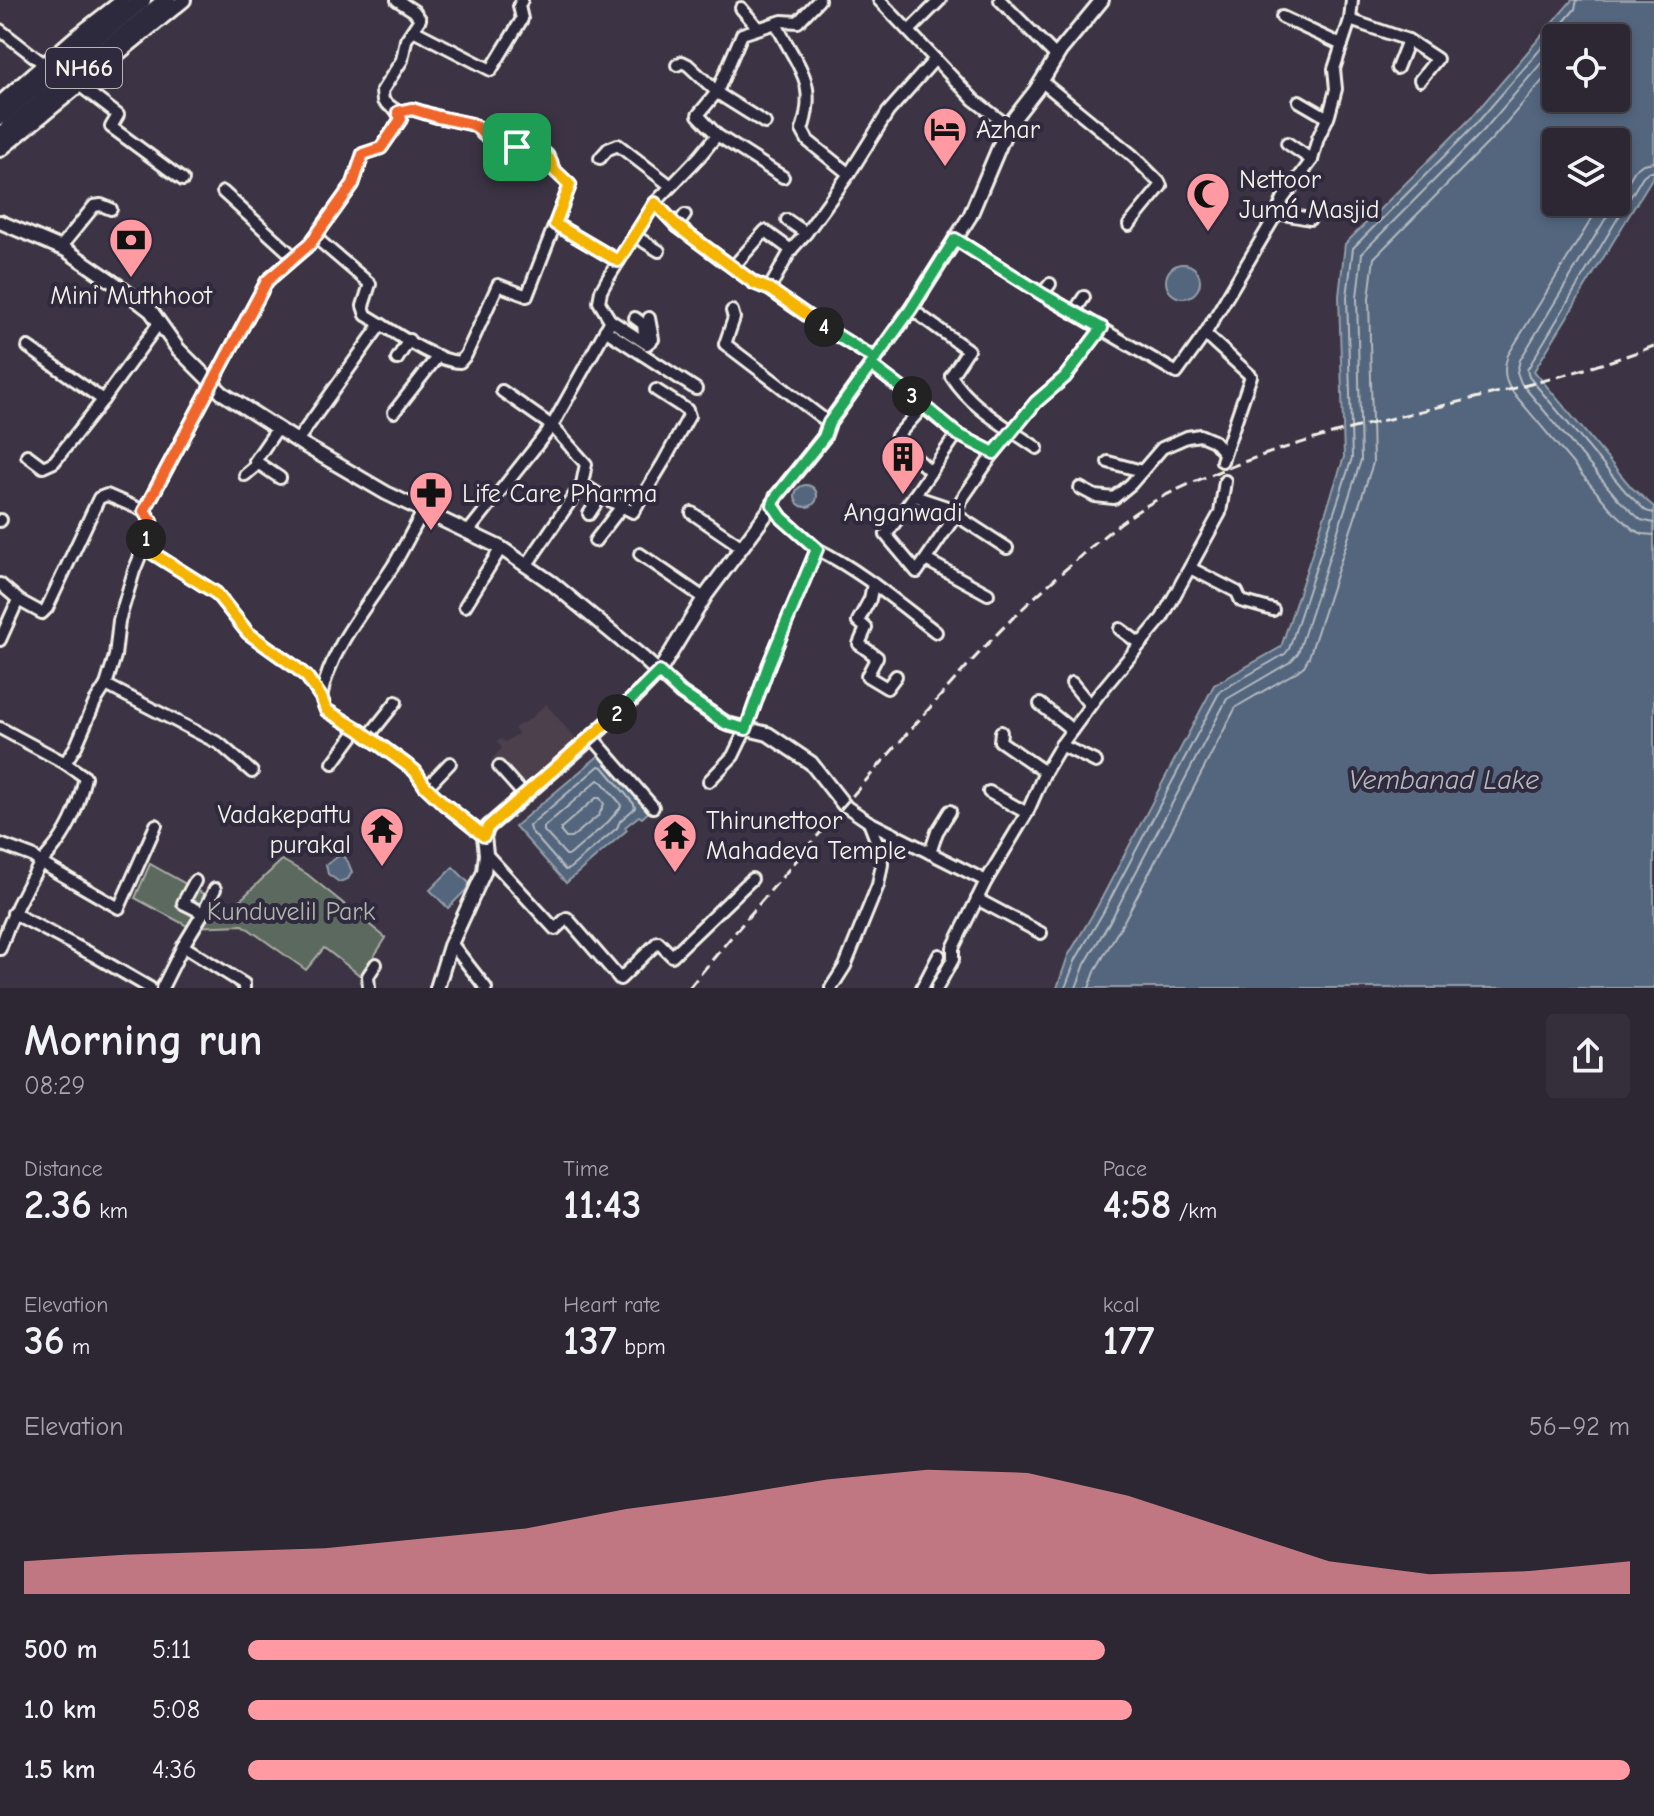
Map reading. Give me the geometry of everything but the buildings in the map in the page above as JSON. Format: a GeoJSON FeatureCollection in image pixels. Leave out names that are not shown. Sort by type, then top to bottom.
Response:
{"type":"FeatureCollection","features":[{"type":"Feature","properties":{"kind":"highway","name":"NH66"},"geometry":{"type":"LineString","coordinates":[[0,116],[142,0]]}},
{"type":"Feature","properties":{"kind":"highway","name":"NH66"},"geometry":{"type":"LineString","coordinates":[[0,136],[86,75],[167,0]]}},
{"type":"Feature","properties":{"kind":"street"},"geometry":{"type":"LineString","coordinates":[[0,103],[123,0]]}},
{"type":"Feature","properties":{"kind":"street"},"geometry":{"type":"LineString","coordinates":[[0,150],[86,75],[184,0]]}},
{"type":"Feature","properties":{"kind":"street"},"geometry":{"type":"LineString","coordinates":[[144,511],[267,281],[315,237],[353,184],[363,154],[381,148],[401,119],[398,112],[383,101],[382,91],[402,60],[406,40],[420,19],[397,0]]}},
{"type":"Feature","properties":{"kind":"street"},"geometry":{"type":"LineString","coordinates":[[413,30],[491,70],[522,19],[519,6],[522,0]]}},
{"type":"Feature","properties":{"kind":"street"},"geometry":{"type":"LineString","coordinates":[[783,177],[717,135],[698,115],[717,92],[739,40],[746,32],[782,21],[798,22],[819,0]]}},
{"type":"Feature","properties":{"kind":"street"},"geometry":{"type":"LineString","coordinates":[[879,0],[974,100],[1008,126]]}},
{"type":"Feature","properties":{"kind":"street"},"geometry":{"type":"LineString","coordinates":[[909,31],[940,0]]}},
{"type":"Feature","properties":{"kind":"street"},"geometry":{"type":"LineString","coordinates":[[1000,0],[1056,56]]}},
{"type":"Feature","properties":{"kind":"street"},"geometry":{"type":"LineString","coordinates":[[437,988],[451,943],[484,872],[484,836],[488,827],[592,737],[659,672],[704,598],[776,497],[824,437],[829,423],[911,309],[970,216],[1008,126],[1056,56],[1102,0]]}},
{"type":"Feature","properties":{"kind":"street"},"geometry":{"type":"LineString","coordinates":[[955,239],[1102,328],[1120,347],[1177,373],[1205,334],[1283,199],[1312,160],[1336,89],[1334,69],[1350,20],[1352,0]]}},
{"type":"Feature","properties":{"kind":"street"},"geometry":{"type":"LineString","coordinates":[[741,8],[758,28]]}},
{"type":"Feature","properties":{"kind":"street"},"geometry":{"type":"LineString","coordinates":[[1350,20],[1408,40],[1437,59],[1420,80]]}},
{"type":"Feature","properties":{"kind":"street"},"geometry":{"type":"LineString","coordinates":[[776,23],[807,81],[802,130],[808,141],[849,174]]}},
{"type":"Feature","properties":{"kind":"street"},"geometry":{"type":"LineString","coordinates":[[1287,23],[1342,45]]}},
{"type":"Feature","properties":{"kind":"street"},"geometry":{"type":"LineString","coordinates":[[0,30],[44,64]]}},
{"type":"Feature","properties":{"kind":"street"},"geometry":{"type":"LineString","coordinates":[[1397,68],[1408,40]]}},
{"type":"Feature","properties":{"kind":"street"},"geometry":{"type":"LineString","coordinates":[[769,289],[791,250],[849,174],[888,112],[935,59]]}},
{"type":"Feature","properties":{"kind":"street"},"geometry":{"type":"LineString","coordinates":[[677,65],[682,62],[688,65],[717,92],[765,123]]}},
{"type":"Feature","properties":{"kind":"street"},"geometry":{"type":"LineString","coordinates":[[86,75],[118,115],[111,127],[183,180]]}},
{"type":"Feature","properties":{"kind":"street"},"geometry":{"type":"LineString","coordinates":[[1041,81],[1132,155],[1159,182],[1161,186],[1129,225]]}},
{"type":"Feature","properties":{"kind":"street"},"geometry":{"type":"LineString","coordinates":[[1299,101],[1328,118]]}},
{"type":"Feature","properties":{"kind":"street"},"geometry":{"type":"LineString","coordinates":[[315,237],[370,284],[363,306],[366,315],[453,362],[460,362],[466,355],[498,285],[527,296],[570,185],[552,168],[548,156],[534,145],[517,147],[483,134],[471,124],[412,109],[398,112]]}},
{"type":"Feature","properties":{"kind":"street"},"geometry":{"type":"LineString","coordinates":[[696,389],[607,325],[599,297],[655,203],[696,153],[717,135]]}},
{"type":"Feature","properties":{"kind":"street"},"geometry":{"type":"LineString","coordinates":[[1287,143],[1312,160]]}},
{"type":"Feature","properties":{"kind":"street"},"geometry":{"type":"LineString","coordinates":[[600,158],[608,149],[618,145],[671,186]]}},
{"type":"Feature","properties":{"kind":"street"},"geometry":{"type":"LineString","coordinates":[[223,192],[294,257]]}},
{"type":"Feature","properties":{"kind":"street"},"geometry":{"type":"LineString","coordinates":[[655,203],[677,226],[754,283],[769,289],[873,362],[957,434],[994,453]]}},
{"type":"Feature","properties":{"kind":"street"},"geometry":{"type":"LineString","coordinates":[[60,248],[94,206],[111,209]]}},
{"type":"Feature","properties":{"kind":"street"},"geometry":{"type":"LineString","coordinates":[[1277,213],[1310,219]]}},
{"type":"Feature","properties":{"kind":"street"},"geometry":{"type":"LineString","coordinates":[[677,226],[685,215]]}},
{"type":"Feature","properties":{"kind":"street"},"geometry":{"type":"LineString","coordinates":[[787,220],[806,233]]}},
{"type":"Feature","properties":{"kind":"street"},"geometry":{"type":"LineString","coordinates":[[0,222],[60,248],[120,287],[151,311],[178,349],[222,393],[386,493],[501,548],[577,602],[681,693],[727,724],[768,734],[811,763],[844,805],[869,822],[986,881]]}},
{"type":"Feature","properties":{"kind":"street"},"geometry":{"type":"LineString","coordinates":[[555,224],[618,261]]}},
{"type":"Feature","properties":{"kind":"street"},"geometry":{"type":"LineString","coordinates":[[733,267],[765,231],[791,250]]}},
{"type":"Feature","properties":{"kind":"street"},"geometry":{"type":"LineString","coordinates":[[635,236],[659,251]]}},
{"type":"Feature","properties":{"kind":"street"},"geometry":{"type":"LineString","coordinates":[[1042,294],[1050,284]]}},
{"type":"Feature","properties":{"kind":"street"},"geometry":{"type":"LineString","coordinates":[[1074,312],[1084,297]]}},
{"type":"Feature","properties":{"kind":"street"},"geometry":{"type":"LineString","coordinates":[[911,309],[968,350],[951,376],[957,385],[1037,448]]}},
{"type":"Feature","properties":{"kind":"street"},"geometry":{"type":"LineString","coordinates":[[732,311],[734,318],[725,344],[829,423]]}},
{"type":"Feature","properties":{"kind":"street"},"geometry":{"type":"LineString","coordinates":[[635,318],[643,324],[645,342]]}},
{"type":"Feature","properties":{"kind":"street"},"geometry":{"type":"LineString","coordinates":[[607,325],[647,344],[653,339],[649,318]]}},
{"type":"Feature","properties":{"kind":"street"},"geometry":{"type":"LineString","coordinates":[[27,455],[43,467],[54,462],[159,323]]}},
{"type":"Feature","properties":{"kind":"street"},"geometry":{"type":"LineString","coordinates":[[297,441],[381,324]]}},
{"type":"Feature","properties":{"kind":"street"},"geometry":{"type":"LineString","coordinates":[[468,532],[552,426],[607,325]]}},
{"type":"Feature","properties":{"kind":"street"},"geometry":{"type":"LineString","coordinates":[[957,434],[886,535],[917,572],[994,453],[1036,402],[1065,377],[1102,328]]}},
{"type":"Feature","properties":{"kind":"street"},"geometry":{"type":"LineString","coordinates":[[1080,488],[1095,496],[1114,498],[1131,484],[1162,448],[1187,437],[1200,435],[1214,441],[1223,457],[1251,376],[1205,334]]}},
{"type":"Feature","properties":{"kind":"street"},"geometry":{"type":"LineString","coordinates":[[397,359],[409,340]]}},
{"type":"Feature","properties":{"kind":"street"},"geometry":{"type":"LineString","coordinates":[[28,347],[103,400]]}},
{"type":"Feature","properties":{"kind":"street"},"geometry":{"type":"LineString","coordinates":[[394,412],[438,356]]}},
{"type":"Feature","properties":{"kind":"street"},"geometry":{"type":"LineString","coordinates":[[582,484],[633,512],[689,416],[687,410],[656,390]]}},
{"type":"Feature","properties":{"kind":"street"},"geometry":{"type":"LineString","coordinates":[[502,391],[552,426],[586,464],[582,484],[526,566]]}},
{"type":"Feature","properties":{"kind":"street"},"geometry":{"type":"LineString","coordinates":[[924,406],[896,440],[930,471]]}},
{"type":"Feature","properties":{"kind":"street"},"geometry":{"type":"LineString","coordinates":[[277,429],[255,461],[280,478]]}},
{"type":"Feature","properties":{"kind":"street"},"geometry":{"type":"LineString","coordinates":[[1108,462],[1142,471]]}},
{"type":"Feature","properties":{"kind":"street"},"geometry":{"type":"LineString","coordinates":[[245,475],[258,464]]}},
{"type":"Feature","properties":{"kind":"street"},"geometry":{"type":"LineString","coordinates":[[937,988],[953,959],[953,948],[986,881],[1027,813],[1061,745],[1162,618],[1220,513],[1225,481]]}},
{"type":"Feature","properties":{"kind":"street"},"geometry":{"type":"LineString","coordinates":[[0,584],[18,600],[42,613],[99,498],[107,495],[144,511],[152,522],[119,621],[115,656],[106,685],[65,763]]}},
{"type":"Feature","properties":{"kind":"street"},"geometry":{"type":"LineString","coordinates":[[589,514],[601,496]]}},
{"type":"Feature","properties":{"kind":"street"},"geometry":{"type":"LineString","coordinates":[[914,496],[956,512],[1007,548]]}},
{"type":"Feature","properties":{"kind":"street"},"geometry":{"type":"LineString","coordinates":[[773,505],[782,518],[817,549],[873,584],[936,632]]}},
{"type":"Feature","properties":{"kind":"street"},"geometry":{"type":"LineString","coordinates":[[595,541],[622,506]]}},
{"type":"Feature","properties":{"kind":"street"},"geometry":{"type":"LineString","coordinates":[[321,697],[345,635],[395,563],[424,510]]}},
{"type":"Feature","properties":{"kind":"street"},"geometry":{"type":"LineString","coordinates":[[692,513],[742,547]]}},
{"type":"Feature","properties":{"kind":"street"},"geometry":{"type":"LineString","coordinates":[[143,547],[216,593],[248,633],[307,677],[326,710],[358,729],[415,771],[427,787],[484,836]]}},
{"type":"Feature","properties":{"kind":"street"},"geometry":{"type":"LineString","coordinates":[[465,606],[501,548]]}},
{"type":"Feature","properties":{"kind":"street"},"geometry":{"type":"LineString","coordinates":[[709,781],[733,756],[746,729],[769,664],[817,549]]}},
{"type":"Feature","properties":{"kind":"street"},"geometry":{"type":"LineString","coordinates":[[640,554],[704,598]]}},
{"type":"Feature","properties":{"kind":"street"},"geometry":{"type":"LineString","coordinates":[[926,560],[988,594]]}},
{"type":"Feature","properties":{"kind":"street"},"geometry":{"type":"LineString","coordinates":[[1190,568],[1237,592],[1241,601],[1273,610]]}},
{"type":"Feature","properties":{"kind":"street"},"geometry":{"type":"LineString","coordinates":[[873,584],[870,599],[858,621],[866,628],[859,644],[877,657],[867,676],[887,688],[896,676]]}},
{"type":"Feature","properties":{"kind":"street"},"geometry":{"type":"LineString","coordinates":[[0,640],[18,600]]}},
{"type":"Feature","properties":{"kind":"street"},"geometry":{"type":"LineString","coordinates":[[1120,629],[1142,642]]}},
{"type":"Feature","properties":{"kind":"street"},"geometry":{"type":"LineString","coordinates":[[1072,683],[1090,705]]}},
{"type":"Feature","properties":{"kind":"street"},"geometry":{"type":"LineString","coordinates":[[106,685],[220,744],[252,772]]}},
{"type":"Feature","properties":{"kind":"street"},"geometry":{"type":"LineString","coordinates":[[368,737],[396,702]]}},
{"type":"Feature","properties":{"kind":"street"},"geometry":{"type":"LineString","coordinates":[[1040,704],[1072,730]]}},
{"type":"Feature","properties":{"kind":"street"},"geometry":{"type":"LineString","coordinates":[[0,728],[85,777],[71,824],[41,863],[13,913],[0,947]]}},
{"type":"Feature","properties":{"kind":"street"},"geometry":{"type":"LineString","coordinates":[[333,763],[358,729]]}},
{"type":"Feature","properties":{"kind":"street"},"geometry":{"type":"LineString","coordinates":[[1001,732],[1000,741],[1045,772]]}},
{"type":"Feature","properties":{"kind":"street"},"geometry":{"type":"LineString","coordinates":[[592,737],[653,807]]}},
{"type":"Feature","properties":{"kind":"street"},"geometry":{"type":"LineString","coordinates":[[1061,745],[1096,762]]}},
{"type":"Feature","properties":{"kind":"street"},"geometry":{"type":"LineString","coordinates":[[427,787],[450,763]]}},
{"type":"Feature","properties":{"kind":"street"},"geometry":{"type":"LineString","coordinates":[[499,767],[524,795]]}},
{"type":"Feature","properties":{"kind":"street"},"geometry":{"type":"LineString","coordinates":[[989,792],[1027,813]]}},
{"type":"Feature","properties":{"kind":"street"},"geometry":{"type":"LineString","coordinates":[[930,853],[937,832],[950,811]]}},
{"type":"Feature","properties":{"kind":"street"},"geometry":{"type":"LineString","coordinates":[[834,987],[878,885],[881,853],[869,822]]}},
{"type":"Feature","properties":{"kind":"street"},"geometry":{"type":"LineString","coordinates":[[0,844],[32,856],[119,908],[156,825]]}},
{"type":"Feature","properties":{"kind":"street"},"geometry":{"type":"LineString","coordinates":[[486,854],[555,929],[567,918],[620,979],[658,942],[672,956],[752,879]]}},
{"type":"Feature","properties":{"kind":"street"},"geometry":{"type":"LineString","coordinates":[[195,881],[183,903],[203,913]]}},
{"type":"Feature","properties":{"kind":"street"},"geometry":{"type":"LineString","coordinates":[[162,988],[215,889]]}},
{"type":"Feature","properties":{"kind":"street"},"geometry":{"type":"LineString","coordinates":[[977,899],[1041,933]]}},
{"type":"Feature","properties":{"kind":"street"},"geometry":{"type":"LineString","coordinates":[[13,913],[150,988]]}},
{"type":"Feature","properties":{"kind":"street"},"geometry":{"type":"LineString","coordinates":[[451,943],[486,988]]}},
{"type":"Feature","properties":{"kind":"street"},"geometry":{"type":"LineString","coordinates":[[183,946],[244,984],[244,988]]}},
{"type":"Feature","properties":{"kind":"street"},"geometry":{"type":"LineString","coordinates":[[922,988],[939,955]]}},
{"type":"Feature","properties":{"kind":"street"},"geometry":{"type":"LineString","coordinates":[[369,988],[368,976],[376,964]]}},
{"type":"Feature","properties":{"kind":"shaded area"},"geometry":{"type":"Polygon","coordinates":[[[546,704],[578,742],[524,799],[491,760],[502,748],[496,741],[501,739],[505,742],[518,734],[514,728],[546,704]]]}},
{"type":"Feature","properties":{"kind":"green space","name":"Kunduvelil Park"},"geometry":{"type":"Polygon","coordinates":[[[282,860],[307,874],[386,938],[361,976],[324,948],[306,970],[243,925],[189,927],[135,898],[150,864],[233,907],[282,860]]]}},
{"type":"Feature","properties":{"kind":"water","name":"Vembanad Lake"},"geometry":{"type":"Polygon","coordinates":[[[1572,0],[1654,0],[1654,175],[1630,214],[1630,128],[1542,128],[1542,216],[1629,216],[1534,371],[1631,487],[1654,507],[1654,988],[1057,988],[1068,956],[1214,685],[1281,647],[1344,457],[1339,296],[1345,244],[1471,118],[1542,35],[1542,112],[1630,112],[1630,24],[1551,24],[1572,0]]]}},
{"type":"Feature","properties":{"kind":"water"},"geometry":{"type":"Polygon","coordinates":[[[1183,264],[1195,269],[1200,281],[1195,293],[1183,298],[1171,293],[1166,281],[1171,269],[1183,264]]]}},
{"type":"Feature","properties":{"kind":"water"},"geometry":{"type":"Polygon","coordinates":[[[806,485],[814,488],[817,496],[814,504],[806,507],[798,504],[795,496],[798,488],[806,485]]]}},
{"type":"Feature","properties":{"kind":"water"},"geometry":{"type":"Polygon","coordinates":[[[602,753],[650,811],[625,827],[627,830],[566,883],[515,826],[602,753]]]}},
{"type":"Feature","properties":{"kind":"water"},"geometry":{"type":"Polygon","coordinates":[[[341,854],[352,872],[348,879],[339,882],[328,874],[326,865],[341,854]]]}},
{"type":"Feature","properties":{"kind":"water"},"geometry":{"type":"Polygon","coordinates":[[[453,867],[471,885],[448,908],[430,890],[453,867]]]}},
{"type":"Feature","properties":{"kind":"railway"},"geometry":{"type":"LineString","coordinates":[[689,988],[836,815],[994,637],[1085,552],[1139,510],[1221,471],[1282,449],[1593,367],[1654,346]]}},
{"type":"Feature","properties":{"kind":"place","name":"Azhar"},"geometry":{"type":"Point","coordinates":[945,168]}},
{"type":"Feature","properties":{"kind":"place","name":"Nettoor Jumá Masjid"},"geometry":{"type":"Point","coordinates":[1208,233]}},
{"type":"Feature","properties":{"kind":"place","name":"Mini Muthhoot"},"geometry":{"type":"Point","coordinates":[131,279]}},
{"type":"Feature","properties":{"kind":"place","name":"Anganwadi"},"geometry":{"type":"Point","coordinates":[903,496]}},
{"type":"Feature","properties":{"kind":"place","name":"Life Care Pharma"},"geometry":{"type":"Point","coordinates":[431,532]}},
{"type":"Feature","properties":{"kind":"place","name":"Vadakepattu purakal"},"geometry":{"type":"Point","coordinates":[382,868]}},
{"type":"Feature","properties":{"kind":"place","name":"Thirunettoor Mahadeva Temple"},"geometry":{"type":"Point","coordinates":[675,874]}},
{"type":"Feature","properties":{"kind":"route"},"geometry":{"type":"LineString","coordinates":[[412,109],[471,124],[483,134],[517,147],[534,145],[548,156],[552,168],[570,185],[555,224],[618,261],[655,203],[677,226],[754,283],[769,289],[875,359],[955,239],[1102,328],[1065,377],[1036,402],[994,453],[957,434],[871,365],[829,423],[824,437],[773,505],[782,518],[817,549],[769,664],[746,729],[727,724],[681,693],[659,672],[592,737],[488,827],[484,836],[444,804],[415,771],[358,729],[326,710],[307,677],[248,633],[216,593],[143,547],[152,522],[144,511],[267,281],[310,244],[353,184],[363,154],[381,148],[401,119],[398,112],[412,109]]}}]}
